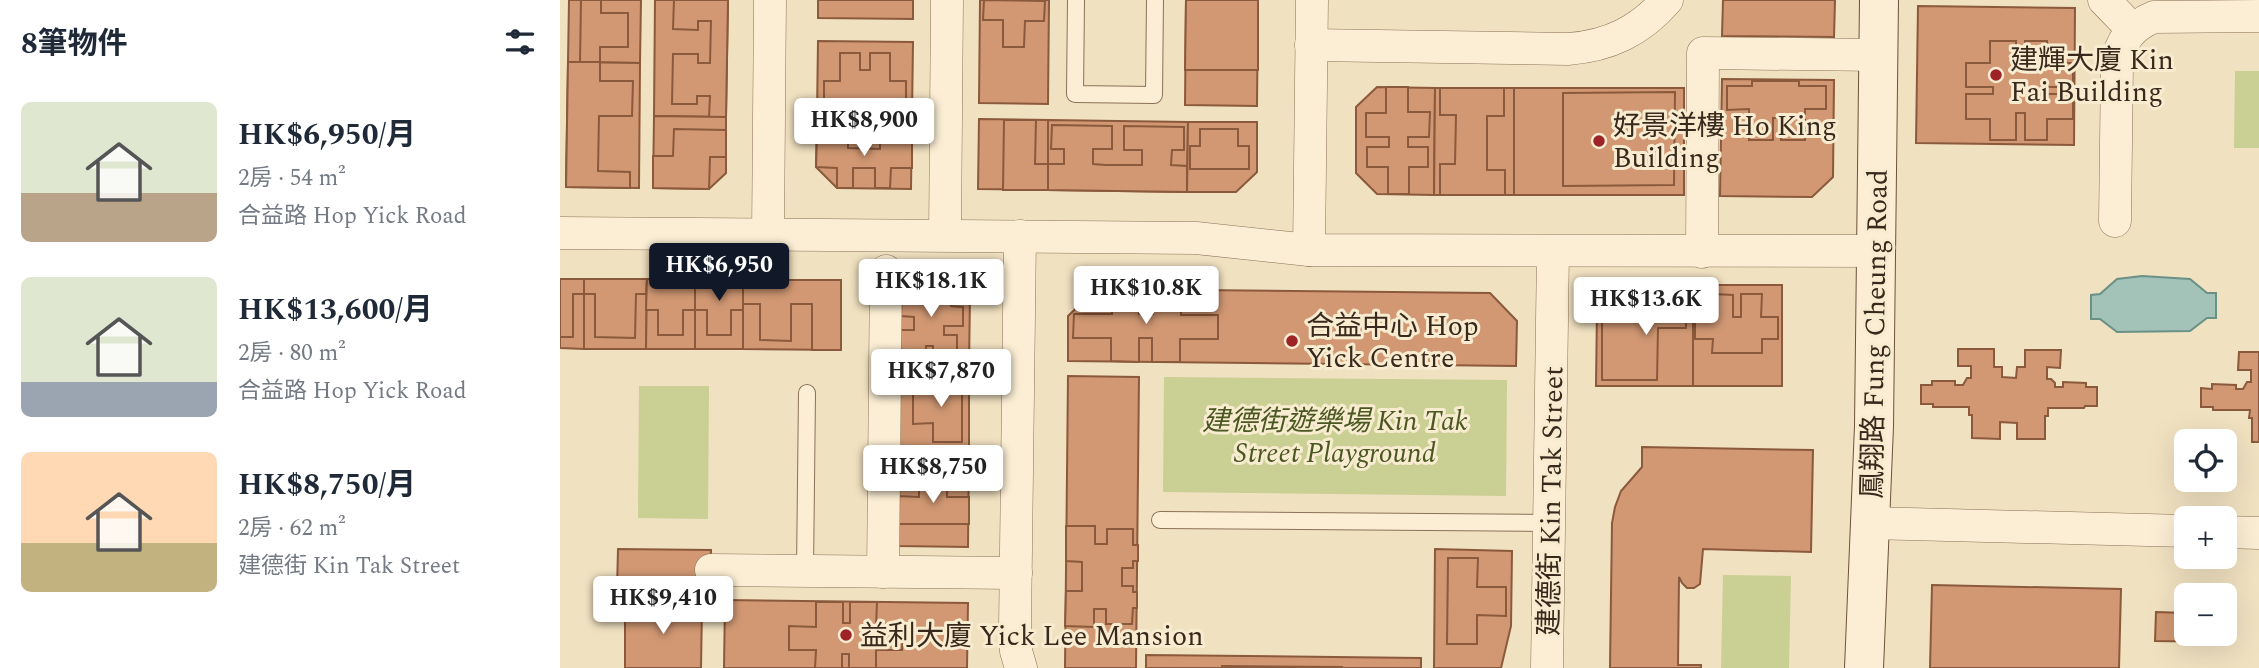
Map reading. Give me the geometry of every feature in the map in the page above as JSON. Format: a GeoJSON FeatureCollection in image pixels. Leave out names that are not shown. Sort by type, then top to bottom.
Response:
{"type":"FeatureCollection","features":[{"type":"Feature","properties":{"kind":"street"},"geometry":{"type":"LineString","coordinates":[[768,234],[771,0]]}},
{"type":"Feature","properties":{"kind":"street"},"geometry":{"type":"LineString","coordinates":[[945,235],[947,0]]}},
{"type":"Feature","properties":{"kind":"street"},"geometry":{"type":"LineString","coordinates":[[1310,250],[1312,0]]}},
{"type":"Feature","properties":{"kind":"street"},"geometry":{"type":"LineString","coordinates":[[1311,45],[1568,49],[1588,47],[1615,39],[1641,26],[1667,0]]}},
{"type":"Feature","properties":{"kind":"street","name":"鳳翔路 Fung Cheung Road"},"geometry":{"type":"LineString","coordinates":[[1864,668],[1877,251],[1879,0]]}},
{"type":"Feature","properties":{"kind":"street"},"geometry":{"type":"LineString","coordinates":[[2104,0],[2132,29]]}},
{"type":"Feature","properties":{"kind":"street"},"geometry":{"type":"LineString","coordinates":[[2115,221],[2117,64],[2124,39],[2132,29],[2154,17],[2259,16]]}},
{"type":"Feature","properties":{"kind":"street"},"geometry":{"type":"LineString","coordinates":[[1702,252],[1703,53],[1878,55]]}},
{"type":"Feature","properties":{"kind":"street"},"geometry":{"type":"LineString","coordinates":[[560,233],[1195,238],[1310,250],[1877,251]]}},
{"type":"Feature","properties":{"kind":"street"},"geometry":{"type":"LineString","coordinates":[[1020,236],[1016,651],[1021,668]]}},
{"type":"Feature","properties":{"kind":"street","name":"建德街 Kin Tak Street"},"geometry":{"type":"LineString","coordinates":[[1547,668],[1553,251]]}},
{"type":"Feature","properties":{"kind":"street"},"geometry":{"type":"LineString","coordinates":[[883,572],[886,271]]}},
{"type":"Feature","properties":{"kind":"street"},"geometry":{"type":"LineString","coordinates":[[1869,523],[2174,531]]}},
{"type":"Feature","properties":{"kind":"street"},"geometry":{"type":"LineString","coordinates":[[2237,532],[2259,533]]}},
{"type":"Feature","properties":{"kind":"street"},"geometry":{"type":"LineString","coordinates":[[711,570],[1016,573]]}},
{"type":"Feature","properties":{"kind":"lane"},"geometry":{"type":"LineString","coordinates":[[1076,0],[1075,94],[1154,95],[1155,0]]}},
{"type":"Feature","properties":{"kind":"lane"},"geometry":{"type":"LineString","coordinates":[[805,571],[807,393]]}},
{"type":"Feature","properties":{"kind":"lane"},"geometry":{"type":"LineString","coordinates":[[1160,520],[1549,523]]}},
{"type":"Feature","properties":{"kind":"green space"},"geometry":{"type":"Polygon","coordinates":[[[2235,71],[2259,71],[2259,148],[2234,148],[2235,71]]]}},
{"type":"Feature","properties":{"kind":"green space","name":"建德街遊樂場 Kin Tak Street Playground"},"geometry":{"type":"Polygon","coordinates":[[[1164,377],[1507,380],[1506,496],[1163,492],[1164,377]]]}},
{"type":"Feature","properties":{"kind":"green space"},"geometry":{"type":"Polygon","coordinates":[[[639,386],[709,386],[708,519],[638,518],[639,386]]]}},
{"type":"Feature","properties":{"kind":"green space"},"geometry":{"type":"Polygon","coordinates":[[[1723,575],[1791,576],[1789,668],[1721,668],[1723,575]]]}},
{"type":"Feature","properties":{"kind":"water"},"geometry":{"type":"Polygon","coordinates":[[[2142,276],[2190,279],[2207,293],[2216,293],[2216,318],[2207,318],[2190,331],[2117,332],[2100,319],[2091,319],[2091,295],[2100,294],[2117,279],[2142,276]]]}},
{"type":"Feature","properties":{"kind":"building"},"geometry":{"type":"Polygon","coordinates":[[[569,0],[641,0],[640,63],[568,62],[569,0]]]}},
{"type":"Feature","properties":{"kind":"building"},"geometry":{"type":"Polygon","coordinates":[[[581,0],[601,0],[601,13],[628,13],[628,47],[600,47],[600,62],[580,62],[581,0]]]}},
{"type":"Feature","properties":{"kind":"building"},"geometry":{"type":"Polygon","coordinates":[[[655,0],[728,0],[726,117],[654,116],[655,0]]]}},
{"type":"Feature","properties":{"kind":"building"},"geometry":{"type":"Polygon","coordinates":[[[674,0],[728,0],[726,117],[709,117],[710,96],[697,96],[697,104],[672,104],[673,54],[698,54],[698,63],[710,63],[711,21],[698,21],[698,30],[673,29],[674,0]]]}},
{"type":"Feature","properties":{"kind":"building"},"geometry":{"type":"Polygon","coordinates":[[[818,0],[913,0],[913,19],[818,18],[818,0]]]}},
{"type":"Feature","properties":{"kind":"building"},"geometry":{"type":"Polygon","coordinates":[[[980,0],[1049,0],[1048,104],[979,103],[980,0]]]}},
{"type":"Feature","properties":{"kind":"building"},"geometry":{"type":"Polygon","coordinates":[[[984,0],[1045,1],[1044,21],[1025,21],[1024,47],[1003,47],[1003,20],[983,20],[984,0]]]}},
{"type":"Feature","properties":{"kind":"building"},"geometry":{"type":"Polygon","coordinates":[[[1186,0],[1258,0],[1257,106],[1185,105],[1186,0]]]}},
{"type":"Feature","properties":{"kind":"building"},"geometry":{"type":"Polygon","coordinates":[[[1186,0],[1258,0],[1258,70],[1185,70],[1186,0]]]}},
{"type":"Feature","properties":{"kind":"building"},"geometry":{"type":"Polygon","coordinates":[[[1723,0],[1835,0],[1834,37],[1722,36],[1723,0]]]}},
{"type":"Feature","properties":{"kind":"building","name":"建輝大廈 Kin Fai Building"},"geometry":{"type":"Polygon","coordinates":[[[1918,6],[2075,8],[2074,145],[1916,143],[1918,6]]]}},
{"type":"Feature","properties":{"kind":"building"},"geometry":{"type":"Polygon","coordinates":[[[818,41],[913,42],[912,115],[817,115],[818,41]]]}},
{"type":"Feature","properties":{"kind":"building","name":"建輝大廈 Kin Fai Building"},"geometry":{"type":"Polygon","coordinates":[[[1990,41],[2016,41],[2016,69],[2025,69],[2025,41],[2047,41],[2047,63],[2073,63],[2073,87],[2044,87],[2044,94],[2073,94],[2073,119],[2047,119],[2047,140],[2025,140],[2025,113],[2016,113],[2016,140],[1990,140],[1990,119],[1966,119],[1966,94],[1993,94],[1993,87],[1966,87],[1966,63],[1990,63],[1990,41]]]}},
{"type":"Feature","properties":{"kind":"building"},"geometry":{"type":"Polygon","coordinates":[[[840,53],[860,53],[860,70],[870,70],[870,53],[890,53],[890,81],[906,81],[906,105],[824,105],[824,81],[840,81],[840,53]]]}},
{"type":"Feature","properties":{"kind":"building"},"geometry":{"type":"Polygon","coordinates":[[[568,62],[640,63],[639,188],[566,187],[568,62]]]}},
{"type":"Feature","properties":{"kind":"building"},"geometry":{"type":"Polygon","coordinates":[[[568,62],[600,62],[600,81],[633,81],[632,116],[599,116],[598,171],[630,172],[630,188],[566,187],[568,62]]]}},
{"type":"Feature","properties":{"kind":"building"},"geometry":{"type":"Polygon","coordinates":[[[1722,79],[1834,80],[1833,177],[1812,197],[1720,196],[1722,79]]]}},
{"type":"Feature","properties":{"kind":"building"},"geometry":{"type":"Polygon","coordinates":[[[1752,81],[1799,81],[1799,86],[1826,86],[1826,109],[1805,109],[1805,140],[1781,140],[1781,118],[1773,118],[1773,140],[1749,140],[1749,109],[1727,110],[1727,86],[1752,86],[1752,81]]]}},
{"type":"Feature","properties":{"kind":"building"},"geometry":{"type":"Polygon","coordinates":[[[1377,87],[1435,88],[1434,195],[1377,194],[1356,173],[1356,107],[1377,87]]]}},
{"type":"Feature","properties":{"kind":"building"},"geometry":{"type":"Polygon","coordinates":[[[1386,87],[1408,87],[1408,112],[1430,112],[1429,137],[1408,137],[1408,147],[1428,147],[1428,167],[1409,167],[1409,194],[1388,194],[1388,167],[1367,167],[1367,147],[1389,147],[1389,137],[1366,137],[1366,113],[1386,113],[1386,87]]]}},
{"type":"Feature","properties":{"kind":"building"},"geometry":{"type":"Polygon","coordinates":[[[1435,88],[1514,88],[1514,195],[1434,195],[1435,88]]]}},
{"type":"Feature","properties":{"kind":"building"},"geometry":{"type":"Polygon","coordinates":[[[1440,88],[1504,88],[1504,116],[1487,116],[1487,170],[1505,170],[1505,195],[1440,195],[1440,164],[1455,164],[1456,115],[1440,115],[1440,88]]]}},
{"type":"Feature","properties":{"kind":"building","name":"好景洋樓 Ho King Building"},"geometry":{"type":"Polygon","coordinates":[[[1514,88],[1684,88],[1684,195],[1514,195],[1514,88]]]}},
{"type":"Feature","properties":{"kind":"building","name":"好景洋樓 Ho King Building"},"geometry":{"type":"Polygon","coordinates":[[[1675,92],[1674,185],[1563,186],[1563,93],[1675,92]]]}},
{"type":"Feature","properties":{"kind":"building"},"geometry":{"type":"Polygon","coordinates":[[[817,115],[912,115],[911,189],[837,188],[816,167],[817,115]]]}},
{"type":"Feature","properties":{"kind":"building"},"geometry":{"type":"Polygon","coordinates":[[[654,116],[726,117],[726,173],[709,189],[653,188],[654,116]]]}},
{"type":"Feature","properties":{"kind":"building"},"geometry":{"type":"Polygon","coordinates":[[[979,119],[1048,120],[1048,190],[978,189],[979,119]]]}},
{"type":"Feature","properties":{"kind":"building"},"geometry":{"type":"Polygon","coordinates":[[[1004,120],[1036,120],[1035,164],[1048,164],[1048,190],[1003,190],[1004,120]]]}},
{"type":"Feature","properties":{"kind":"building"},"geometry":{"type":"Polygon","coordinates":[[[1048,120],[1188,122],[1187,192],[1048,190],[1048,120]]]}},
{"type":"Feature","properties":{"kind":"building"},"geometry":{"type":"Polygon","coordinates":[[[1188,122],[1257,122],[1257,172],[1236,192],[1187,192],[1188,122]]]}},
{"type":"Feature","properties":{"kind":"building"},"geometry":{"type":"Polygon","coordinates":[[[1052,125],[1112,126],[1112,149],[1093,149],[1093,164],[1106,165],[1142,165],[1142,150],[1124,150],[1124,126],[1184,127],[1184,150],[1172,150],[1171,165],[1187,166],[1187,192],[1048,190],[1048,164],[1064,164],[1064,149],[1051,149],[1052,125]]]}},
{"type":"Feature","properties":{"kind":"building"},"geometry":{"type":"Polygon","coordinates":[[[674,129],[726,130],[726,157],[710,157],[709,189],[653,188],[653,156],[673,156],[674,129]]]}},
{"type":"Feature","properties":{"kind":"building"},"geometry":{"type":"Polygon","coordinates":[[[1200,129],[1238,129],[1238,146],[1249,146],[1249,169],[1190,169],[1190,146],[1200,146],[1200,129]]]}},
{"type":"Feature","properties":{"kind":"building"},"geometry":{"type":"Polygon","coordinates":[[[817,136],[848,137],[848,148],[880,149],[880,137],[912,137],[912,168],[891,168],[890,188],[875,188],[875,168],[853,168],[853,188],[837,188],[837,168],[816,167],[817,136]]]}},
{"type":"Feature","properties":{"kind":"building"},"geometry":{"type":"Polygon","coordinates":[[[560,279],[584,279],[584,349],[560,348],[560,279]]]}},
{"type":"Feature","properties":{"kind":"building"},"geometry":{"type":"Polygon","coordinates":[[[560,279],[584,279],[584,294],[573,294],[573,337],[560,337],[560,279]]]}},
{"type":"Feature","properties":{"kind":"building"},"geometry":{"type":"Polygon","coordinates":[[[584,279],[647,279],[646,349],[584,349],[584,279]]]}},
{"type":"Feature","properties":{"kind":"building"},"geometry":{"type":"Polygon","coordinates":[[[584,279],[647,279],[646,294],[636,294],[635,338],[595,337],[595,294],[584,294],[584,279]]]}},
{"type":"Feature","properties":{"kind":"building"},"geometry":{"type":"Polygon","coordinates":[[[647,279],[695,280],[695,349],[646,349],[647,279]]]}},
{"type":"Feature","properties":{"kind":"building"},"geometry":{"type":"Polygon","coordinates":[[[647,279],[695,280],[695,310],[683,310],[683,335],[658,335],[658,310],[646,310],[647,279]]]}},
{"type":"Feature","properties":{"kind":"building"},"geometry":{"type":"Polygon","coordinates":[[[695,280],[743,280],[743,349],[695,349],[695,280]]]}},
{"type":"Feature","properties":{"kind":"building"},"geometry":{"type":"Polygon","coordinates":[[[695,280],[743,280],[743,310],[731,310],[731,335],[707,335],[707,310],[695,310],[695,280]]]}},
{"type":"Feature","properties":{"kind":"building"},"geometry":{"type":"Polygon","coordinates":[[[743,280],[841,280],[841,350],[743,349],[743,280]]]}},
{"type":"Feature","properties":{"kind":"building"},"geometry":{"type":"Polygon","coordinates":[[[743,280],[841,280],[841,350],[812,350],[812,304],[791,304],[791,341],[760,340],[760,304],[743,304],[743,280]]]}},
{"type":"Feature","properties":{"kind":"building"},"geometry":{"type":"Polygon","coordinates":[[[900,281],[958,281],[970,294],[969,369],[899,368],[900,281]]]}},
{"type":"Feature","properties":{"kind":"building"},"geometry":{"type":"Polygon","coordinates":[[[919,281],[951,281],[951,306],[963,307],[963,326],[944,326],[944,335],[957,335],[957,357],[933,357],[933,346],[926,346],[926,351],[901,351],[901,330],[914,330],[914,317],[901,316],[902,293],[919,293],[919,281]]]}},
{"type":"Feature","properties":{"kind":"building"},"geometry":{"type":"Polygon","coordinates":[[[1620,284],[1693,285],[1693,386],[1596,386],[1597,308],[1620,284]]]}},
{"type":"Feature","properties":{"kind":"building"},"geometry":{"type":"Polygon","coordinates":[[[1693,285],[1782,285],[1782,386],[1693,386],[1693,285]]]}},
{"type":"Feature","properties":{"kind":"building","name":"合益中心 Hop Yick Centre"},"geometry":{"type":"Polygon","coordinates":[[[1096,289],[1490,293],[1517,321],[1516,366],[1068,361],[1068,316],[1096,289]]]}},
{"type":"Feature","properties":{"kind":"building"},"geometry":{"type":"Polygon","coordinates":[[[1112,289],[1139,289],[1139,314],[1153,314],[1153,289],[1181,290],[1181,315],[1218,315],[1218,339],[1180,339],[1180,362],[1152,362],[1152,338],[1139,338],[1139,362],[1111,361],[1111,338],[1073,338],[1074,314],[1112,314],[1112,289]]]}},
{"type":"Feature","properties":{"kind":"building"},"geometry":{"type":"Polygon","coordinates":[[[1627,290],[1658,290],[1658,308],[1686,308],[1686,328],[1658,328],[1657,380],[1602,380],[1602,308],[1627,308],[1627,290]]]}},
{"type":"Feature","properties":{"kind":"building"},"geometry":{"type":"Polygon","coordinates":[[[1713,294],[1733,295],[1733,317],[1741,317],[1741,294],[1762,294],[1761,317],[1778,317],[1778,339],[1762,339],[1762,353],[1712,353],[1713,339],[1695,339],[1695,317],[1713,317],[1713,294]]]}},
{"type":"Feature","properties":{"kind":"building"},"geometry":{"type":"Polygon","coordinates":[[[1958,349],[1994,349],[1994,367],[2002,367],[2002,377],[2016,378],[2017,367],[2025,367],[2025,350],[2061,350],[2060,368],[2047,367],[2047,379],[2055,383],[2055,387],[2063,387],[2063,382],[2086,383],[2086,387],[2097,387],[2097,406],[2048,408],[2048,416],[2045,416],[2045,439],[2017,439],[2017,423],[2000,422],[2000,439],[1972,438],[1972,415],[1969,415],[1969,407],[1933,407],[1933,404],[1921,404],[1921,385],[1932,385],[1932,381],[1955,381],[1955,385],[1963,385],[1967,378],[1971,378],[1971,366],[1958,366],[1958,349]]]}},
{"type":"Feature","properties":{"kind":"building"},"geometry":{"type":"Polygon","coordinates":[[[2239,352],[2259,352],[2259,442],[2252,442],[2250,410],[2213,410],[2213,407],[2201,407],[2201,388],[2212,389],[2212,384],[2236,385],[2236,389],[2243,389],[2247,382],[2251,382],[2251,370],[2238,370],[2239,352]]]}},
{"type":"Feature","properties":{"kind":"building"},"geometry":{"type":"Polygon","coordinates":[[[899,368],[969,369],[969,448],[899,447],[899,368]]]}},
{"type":"Feature","properties":{"kind":"building"},"geometry":{"type":"Polygon","coordinates":[[[932,376],[962,376],[962,442],[933,442],[933,423],[913,424],[913,392],[933,392],[932,376]]]}},
{"type":"Feature","properties":{"kind":"building"},"geometry":{"type":"Polygon","coordinates":[[[1068,376],[1139,377],[1136,668],[1065,668],[1068,376]]]}},
{"type":"Feature","properties":{"kind":"building"},"geometry":{"type":"Polygon","coordinates":[[[899,447],[969,448],[968,547],[898,546],[899,447]]]}},
{"type":"Feature","properties":{"kind":"building"},"geometry":{"type":"Polygon","coordinates":[[[1642,447],[1813,450],[1811,552],[1703,549],[1700,584],[1687,588],[1679,577],[1678,665],[1701,665],[1701,668],[1610,668],[1612,523],[1621,491],[1642,467],[1642,447]]]}},
{"type":"Feature","properties":{"kind":"building"},"geometry":{"type":"Polygon","coordinates":[[[919,476],[947,477],[947,497],[969,497],[969,524],[898,524],[898,496],[919,497],[919,476]]]}},
{"type":"Feature","properties":{"kind":"building"},"geometry":{"type":"Polygon","coordinates":[[[1066,526],[1095,526],[1095,544],[1107,544],[1107,529],[1133,529],[1133,545],[1138,545],[1138,561],[1133,561],[1133,568],[1122,568],[1122,586],[1133,586],[1133,592],[1137,592],[1137,608],[1133,608],[1132,624],[1106,624],[1106,609],[1094,609],[1094,627],[1065,626],[1066,591],[1082,591],[1082,562],[1066,561],[1066,526]]]}},
{"type":"Feature","properties":{"kind":"building"},"geometry":{"type":"Polygon","coordinates":[[[618,549],[711,550],[710,590],[617,589],[618,549]]]}},
{"type":"Feature","properties":{"kind":"building"},"geometry":{"type":"Polygon","coordinates":[[[1435,549],[1512,551],[1511,626],[1501,668],[1434,668],[1435,549]]]}},
{"type":"Feature","properties":{"kind":"building"},"geometry":{"type":"Polygon","coordinates":[[[1448,558],[1478,558],[1477,587],[1506,587],[1506,616],[1477,615],[1477,644],[1447,644],[1448,558]]]}},
{"type":"Feature","properties":{"kind":"building"},"geometry":{"type":"Polygon","coordinates":[[[1932,585],[2121,589],[2119,668],[1930,668],[1932,585]]]}},
{"type":"Feature","properties":{"kind":"building","name":"益利大廈 Yick Lee Mansion"},"geometry":{"type":"Polygon","coordinates":[[[725,600],[968,603],[967,668],[724,668],[725,600]]]}},
{"type":"Feature","properties":{"kind":"building","name":"益利大廈 Yick Lee Mansion"},"geometry":{"type":"Polygon","coordinates":[[[816,602],[843,602],[843,623],[850,623],[850,602],[877,602],[876,627],[903,627],[902,650],[876,650],[876,668],[849,668],[849,654],[842,654],[842,668],[815,668],[816,650],[789,650],[789,626],[816,627],[816,602]]]}},
{"type":"Feature","properties":{"kind":"building"},"geometry":{"type":"Polygon","coordinates":[[[625,604],[702,605],[701,668],[625,668],[625,604]]]}},
{"type":"Feature","properties":{"kind":"building"},"geometry":{"type":"Polygon","coordinates":[[[2156,612],[2174,613],[2174,641],[2155,641],[2156,612]]]}},
{"type":"Feature","properties":{"kind":"building"},"geometry":{"type":"Polygon","coordinates":[[[1146,655],[1421,658],[1421,668],[1146,668],[1146,655]]]}},
{"type":"Feature","properties":{"kind":"building"},"geometry":{"type":"Polygon","coordinates":[[[1222,666],[1343,667],[1222,668],[1222,666]]]}},
{"type":"Feature","properties":{"kind":"place","name":"建輝大廈 Kin Fai Building"},"geometry":{"type":"Point","coordinates":[1996,75]}},
{"type":"Feature","properties":{"kind":"place","name":"好景洋樓 Ho King Building"},"geometry":{"type":"Point","coordinates":[1599,141]}},
{"type":"Feature","properties":{"kind":"place","name":"合益中心 Hop Yick Centre"},"geometry":{"type":"Point","coordinates":[1292,341]}},
{"type":"Feature","properties":{"kind":"place","name":"益利大廈 Yick Lee Mansion"},"geometry":{"type":"Point","coordinates":[846,635]}}]}
